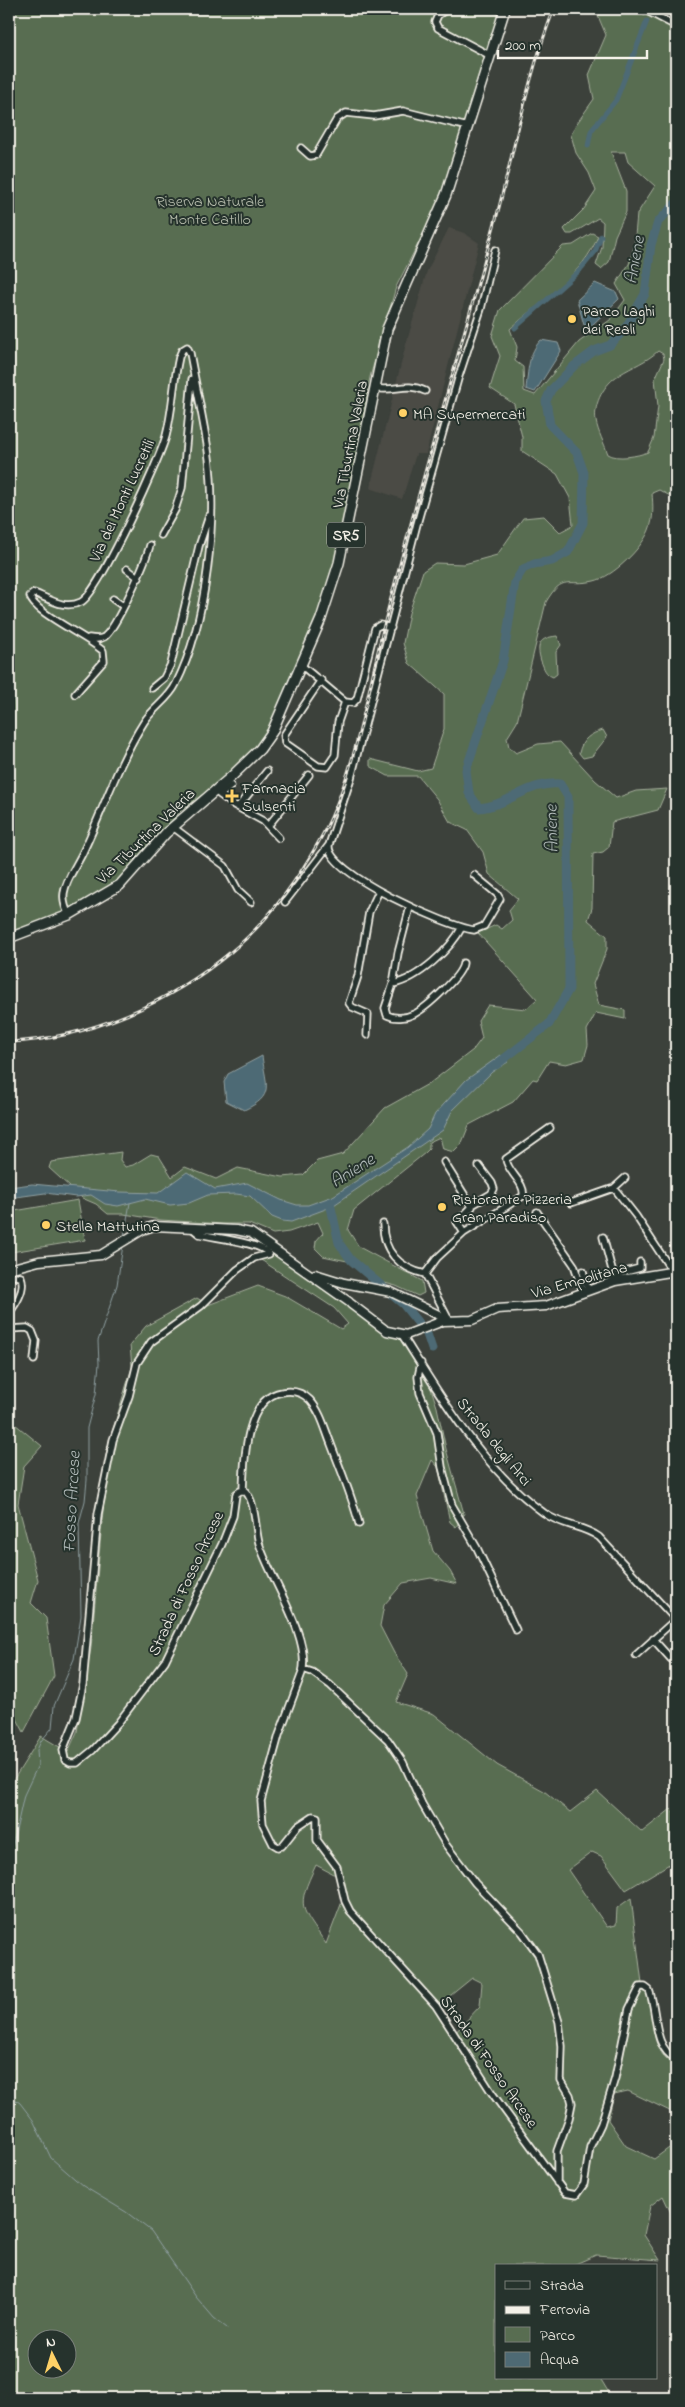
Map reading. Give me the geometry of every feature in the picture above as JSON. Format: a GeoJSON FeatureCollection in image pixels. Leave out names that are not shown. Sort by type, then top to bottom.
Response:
{"type":"FeatureCollection","features":[{"type":"Feature","properties":{"kind":"main road","name":"Via Tiburtina Valeria"},"geometry":{"type":"LineString","coordinates":[[9,938],[69,915],[120,885],[172,827],[217,793],[268,738],[324,612],[342,553],[390,322],[444,201],[505,9]]}},
{"type":"Feature","properties":{"kind":"main road"},"geometry":{"type":"LineString","coordinates":[[9,1269],[39,1262],[98,1255],[154,1226],[236,1230],[251,1233],[386,1330],[405,1335]]}},
{"type":"Feature","properties":{"kind":"main road"},"geometry":{"type":"LineString","coordinates":[[306,1271],[344,1283],[391,1292],[449,1320]]}},
{"type":"Feature","properties":{"kind":"main road","name":"Via Empolitana"},"geometry":{"type":"LineString","coordinates":[[405,1335],[449,1320],[468,1321],[497,1309],[542,1307],[615,1279],[674,1271]]}},
{"type":"Feature","properties":{"kind":"main road"},"geometry":{"type":"LineString","coordinates":[[338,1294],[337,1287],[344,1283]]}},
{"type":"Feature","properties":{"kind":"main road"},"geometry":{"type":"LineString","coordinates":[[431,1310],[434,1317],[433,1324]]}},
{"type":"Feature","properties":{"kind":"street"},"geometry":{"type":"LineString","coordinates":[[447,9],[438,15],[435,22],[438,28],[490,56]]}},
{"type":"Feature","properties":{"kind":"street"},"geometry":{"type":"LineString","coordinates":[[643,9],[676,26]]}},
{"type":"Feature","properties":{"kind":"street"},"geometry":{"type":"LineString","coordinates":[[301,148],[309,156],[315,156],[337,119],[348,113],[374,116],[403,111],[468,127]]}},
{"type":"Feature","properties":{"kind":"street"},"geometry":{"type":"LineString","coordinates":[[474,874],[498,895],[500,900],[482,928],[474,930],[410,907],[379,891],[340,864],[329,852],[329,845],[351,778],[417,524],[458,379],[481,308],[495,250]]}},
{"type":"Feature","properties":{"kind":"street","name":"Via dei Monti Lucretili"},"geometry":{"type":"LineString","coordinates":[[69,915],[64,903],[65,890],[86,847],[108,792],[144,722],[171,693],[183,667],[203,596],[211,512],[208,450],[189,350],[184,347],[178,360],[172,407],[161,450],[107,565],[88,596],[80,602],[65,605],[36,594],[30,596],[32,601],[45,612],[86,638]]}},
{"type":"Feature","properties":{"kind":"street"},"geometry":{"type":"LineString","coordinates":[[161,535],[175,510],[182,488],[190,391],[193,377]]}},
{"type":"Feature","properties":{"kind":"street"},"geometry":{"type":"LineString","coordinates":[[375,388],[388,389],[410,385],[425,391]]}},
{"type":"Feature","properties":{"kind":"street"},"geometry":{"type":"LineString","coordinates":[[152,688],[164,678],[170,664],[199,546],[211,512]]}},
{"type":"Feature","properties":{"kind":"street"},"geometry":{"type":"LineString","coordinates":[[86,638],[98,639],[106,635],[138,578],[150,545]]}},
{"type":"Feature","properties":{"kind":"street"},"geometry":{"type":"LineString","coordinates":[[127,569],[138,578]]}},
{"type":"Feature","properties":{"kind":"street"},"geometry":{"type":"LineString","coordinates":[[113,599],[123,606]]}},
{"type":"Feature","properties":{"kind":"street"},"geometry":{"type":"LineString","coordinates":[[302,665],[345,702],[352,704],[357,699],[375,628],[380,625],[391,628]]}},
{"type":"Feature","properties":{"kind":"street"},"geometry":{"type":"LineString","coordinates":[[75,694],[104,660],[103,650],[86,638]]}},
{"type":"Feature","properties":{"kind":"street"},"geometry":{"type":"LineString","coordinates":[[321,680],[284,736],[285,743],[318,766],[327,767],[334,757],[338,722],[345,702]]}},
{"type":"Feature","properties":{"kind":"street"},"geometry":{"type":"LineString","coordinates":[[238,807],[267,771]]}},
{"type":"Feature","properties":{"kind":"street"},"geometry":{"type":"LineString","coordinates":[[268,826],[309,775]]}},
{"type":"Feature","properties":{"kind":"street"},"geometry":{"type":"LineString","coordinates":[[231,786],[217,793],[259,818],[279,838]]}},
{"type":"Feature","properties":{"kind":"street"},"geometry":{"type":"LineString","coordinates":[[172,827],[225,866],[238,890],[251,902]]}},
{"type":"Feature","properties":{"kind":"street"},"geometry":{"type":"LineString","coordinates":[[285,902],[329,845]]}},
{"type":"Feature","properties":{"kind":"street"},"geometry":{"type":"LineString","coordinates":[[367,1035],[368,1014],[352,1007],[349,1003],[358,976],[369,912],[379,891]]}},
{"type":"Feature","properties":{"kind":"street"},"geometry":{"type":"LineString","coordinates":[[410,907],[398,953],[394,984],[385,1013],[392,1018],[407,1016],[417,1012],[460,972],[464,964]]}},
{"type":"Feature","properties":{"kind":"street"},"geometry":{"type":"LineString","coordinates":[[394,984],[418,974],[452,942],[462,927]]}},
{"type":"Feature","properties":{"kind":"street"},"geometry":{"type":"LineString","coordinates":[[425,1274],[436,1258],[464,1233],[522,1196],[522,1189],[506,1160],[509,1155],[550,1128]]}},
{"type":"Feature","properties":{"kind":"street"},"geometry":{"type":"LineString","coordinates":[[444,1162],[472,1205]]}},
{"type":"Feature","properties":{"kind":"street"},"geometry":{"type":"LineString","coordinates":[[464,1233],[457,1222],[472,1209],[472,1205],[491,1194],[494,1189],[492,1183],[479,1166]]}},
{"type":"Feature","properties":{"kind":"street"},"geometry":{"type":"LineString","coordinates":[[571,1203],[614,1188],[625,1178]]}},
{"type":"Feature","properties":{"kind":"street"},"geometry":{"type":"LineString","coordinates":[[614,1188],[674,1271]]}},
{"type":"Feature","properties":{"kind":"street"},"geometry":{"type":"LineString","coordinates":[[537,1212],[574,1265],[586,1291]]}},
{"type":"Feature","properties":{"kind":"street"},"geometry":{"type":"LineString","coordinates":[[383,1224],[384,1239],[395,1259],[409,1270],[425,1274],[449,1320]]}},
{"type":"Feature","properties":{"kind":"street","name":"Strada di Fosso Arcese"},"geometry":{"type":"LineString","coordinates":[[193,1229],[200,1235],[255,1247],[269,1254],[252,1258],[201,1306],[151,1342],[137,1363],[129,1396],[113,1440],[98,1514],[84,1674],[78,1713],[63,1750],[64,1758],[67,1762],[78,1762],[93,1750],[118,1723],[165,1661],[222,1544],[233,1516],[236,1494],[243,1491]]}},
{"type":"Feature","properties":{"kind":"street"},"geometry":{"type":"LineString","coordinates":[[603,1237],[615,1279],[621,1273],[640,1268],[640,1262]]}},
{"type":"Feature","properties":{"kind":"street"},"geometry":{"type":"LineString","coordinates":[[583,1271],[586,1291]]}},
{"type":"Feature","properties":{"kind":"street"},"geometry":{"type":"LineString","coordinates":[[9,1274],[20,1276],[22,1280],[18,1300],[9,1313]]}},
{"type":"Feature","properties":{"kind":"street"},"geometry":{"type":"LineString","coordinates":[[9,1329],[27,1328],[32,1331],[36,1341],[34,1360]]}},
{"type":"Feature","properties":{"kind":"street","name":"Strada degli Arci"},"geometry":{"type":"LineString","coordinates":[[405,1335],[461,1424],[521,1495],[557,1521],[590,1531],[599,1537],[676,1620]]}},
{"type":"Feature","properties":{"kind":"street"},"geometry":{"type":"LineString","coordinates":[[421,1363],[418,1380],[420,1393],[436,1433],[451,1502],[477,1548],[516,1630]]}},
{"type":"Feature","properties":{"kind":"street","name":"Strada di Fosso Arcese"},"geometry":{"type":"LineString","coordinates":[[243,1491],[246,1455],[257,1408],[265,1399],[275,1394],[286,1391],[298,1392],[308,1398],[318,1412],[350,1491],[359,1524]]}},
{"type":"Feature","properties":{"kind":"street","name":"Strada di Fosso Arcese"},"geometry":{"type":"LineString","coordinates":[[243,1491],[248,1493],[261,1548],[295,1626],[302,1654],[303,1669],[278,1737],[271,1770],[263,1792],[261,1813],[265,1829],[273,1844],[279,1847],[284,1844],[302,1822],[312,1816],[317,1817],[317,1840],[337,1867],[350,1911],[436,2006],[488,2086],[547,2167],[557,2185]]}},
{"type":"Feature","properties":{"kind":"street"},"geometry":{"type":"LineString","coordinates":[[636,1655],[676,1620]]}},
{"type":"Feature","properties":{"kind":"street"},"geometry":{"type":"LineString","coordinates":[[653,1639],[671,1659]]}},
{"type":"Feature","properties":{"kind":"street"},"geometry":{"type":"LineString","coordinates":[[303,1669],[312,1672],[330,1685],[385,1737],[404,1762],[422,1804],[446,1845],[479,1887],[522,1932],[537,1951],[547,1976],[559,2022],[562,2046],[561,2080],[572,2101],[571,2114],[557,2151],[557,2185],[565,2193],[573,2196],[580,2192],[584,2186],[590,2147],[601,2124],[616,2074],[629,2009],[640,1988],[646,1987],[649,1990],[662,2044],[667,2052],[676,2059]]}},
{"type":"Feature","properties":{"kind":"shaded area"},"geometry":{"type":"Polygon","coordinates":[[[449,228],[464,233],[479,243],[426,454],[416,454],[402,499],[370,488],[405,348],[427,271],[449,228]]]}},
{"type":"Feature","properties":{"kind":"green space","name":"Riserva Naturale Monte Catillo"},"geometry":{"type":"Polygon","coordinates":[[[9,9],[501,9],[440,201],[396,287],[370,377],[342,537],[313,628],[263,739],[225,777],[181,811],[149,843],[119,882],[89,901],[43,923],[9,933],[9,9]]]}},
{"type":"Feature","properties":{"kind":"green space"},"geometry":{"type":"Polygon","coordinates":[[[595,9],[639,9],[669,23],[676,29],[676,82],[672,97],[676,99],[676,499],[659,490],[652,493],[653,507],[649,530],[634,553],[618,568],[594,581],[562,584],[552,593],[546,602],[517,722],[507,738],[509,747],[516,753],[538,744],[560,742],[595,780],[616,798],[636,791],[667,789],[658,810],[612,822],[609,847],[603,852],[593,854],[592,908],[588,920],[607,936],[607,949],[593,984],[599,1005],[625,1010],[625,1019],[596,1013],[587,1030],[588,1045],[584,1059],[566,1064],[549,1061],[537,1080],[533,1079],[513,1102],[469,1125],[461,1145],[454,1152],[443,1149],[440,1137],[429,1142],[429,1149],[425,1153],[354,1210],[348,1230],[359,1247],[422,1281],[424,1293],[418,1296],[396,1286],[377,1281],[352,1262],[323,1256],[315,1248],[316,1241],[323,1233],[318,1222],[289,1232],[273,1234],[249,1224],[161,1220],[124,1214],[108,1214],[96,1204],[82,1198],[49,1168],[51,1162],[121,1152],[120,1160],[125,1167],[133,1165],[151,1154],[159,1156],[172,1177],[185,1167],[216,1179],[238,1168],[283,1177],[303,1175],[317,1161],[343,1154],[385,1108],[430,1083],[473,1050],[482,1038],[478,1021],[488,1005],[526,1009],[537,999],[478,933],[496,925],[502,929],[512,920],[509,910],[518,899],[489,874],[483,852],[467,830],[450,822],[437,799],[418,776],[388,776],[370,766],[370,759],[418,771],[431,768],[444,729],[444,694],[409,663],[403,643],[409,613],[423,571],[435,563],[464,564],[497,555],[523,518],[544,516],[560,532],[573,525],[570,498],[557,474],[522,451],[522,437],[514,404],[490,388],[500,356],[492,336],[500,310],[563,246],[573,245],[592,233],[598,236],[592,250],[572,275],[510,329],[517,347],[515,361],[523,367],[524,391],[535,395],[579,342],[610,320],[625,300],[616,284],[629,264],[634,247],[637,214],[655,186],[628,162],[625,152],[611,152],[626,191],[626,212],[615,236],[609,262],[601,269],[596,265],[602,247],[603,222],[598,218],[572,234],[567,234],[564,229],[584,209],[596,191],[589,173],[576,153],[571,135],[594,99],[589,75],[606,35],[595,9]],[[658,351],[619,375],[609,383],[601,394],[596,407],[596,421],[608,454],[622,457],[648,452],[654,438],[658,406],[655,379],[664,359],[663,354],[658,351]]]}},
{"type":"Feature","properties":{"kind":"green space"},"geometry":{"type":"Polygon","coordinates":[[[557,636],[561,645],[556,652],[557,674],[553,677],[544,668],[539,646],[546,638],[557,636]]]}},
{"type":"Feature","properties":{"kind":"green space"},"geometry":{"type":"Polygon","coordinates":[[[603,730],[607,737],[592,756],[583,758],[579,753],[584,741],[590,735],[603,730]]]}},
{"type":"Feature","properties":{"kind":"green space","name":"Stella Mattutina"},"geometry":{"type":"Polygon","coordinates":[[[78,1200],[85,1240],[11,1252],[9,1212],[78,1200]]]}},
{"type":"Feature","properties":{"kind":"green space"},"geometry":{"type":"Polygon","coordinates":[[[276,1254],[389,1334],[402,1340],[428,1379],[437,1407],[446,1449],[464,1514],[456,1527],[450,1522],[438,1467],[432,1460],[417,1496],[433,1551],[450,1571],[457,1584],[431,1578],[403,1583],[384,1605],[380,1626],[394,1653],[408,1674],[396,1702],[434,1714],[497,1765],[544,1791],[570,1812],[597,1791],[642,1832],[671,1809],[676,1814],[676,1860],[626,1890],[601,1856],[592,1852],[568,1870],[607,1927],[616,1925],[617,1908],[631,1898],[643,1991],[650,1996],[654,2035],[661,2053],[676,2064],[676,2114],[628,2091],[614,2094],[608,2120],[626,2146],[654,2159],[676,2143],[676,2209],[671,2213],[663,2196],[650,2206],[644,2235],[660,2260],[596,2255],[576,2264],[495,2264],[495,2380],[601,2380],[612,2398],[9,2398],[9,1787],[41,1736],[68,1752],[77,1732],[91,1648],[109,1442],[132,1367],[130,1345],[146,1326],[197,1298],[208,1305],[258,1286],[285,1296],[341,1329],[348,1324],[334,1308],[261,1260],[276,1254]],[[316,1865],[309,1879],[303,1899],[306,1914],[326,1944],[346,1891],[342,1873],[333,1874],[316,1865]],[[472,1978],[435,2008],[453,2035],[480,2006],[482,1983],[472,1978]]]}},
{"type":"Feature","properties":{"kind":"green space"},"geometry":{"type":"Polygon","coordinates":[[[15,1424],[42,1446],[24,1466],[18,1504],[38,1580],[31,1603],[46,1618],[54,1676],[24,1732],[16,1717],[9,1719],[9,1426],[15,1424]]]}},
{"type":"Feature","properties":{"kind":"water"},"geometry":{"type":"Polygon","coordinates":[[[595,283],[616,292],[619,299],[591,326],[584,325],[577,300],[595,283]]]}},
{"type":"Feature","properties":{"kind":"water"},"geometry":{"type":"Polygon","coordinates":[[[541,340],[558,343],[561,351],[535,392],[526,389],[527,376],[533,351],[541,340]]]}},
{"type":"Feature","properties":{"kind":"water","name":"Aniene"},"geometry":{"type":"Polygon","coordinates":[[[501,1055],[508,1062],[492,1072],[452,1111],[443,1130],[331,1207],[291,1222],[272,1217],[250,1196],[236,1194],[208,1195],[189,1203],[170,1205],[145,1199],[118,1206],[105,1204],[91,1195],[76,1197],[45,1193],[9,1198],[9,1187],[32,1184],[120,1192],[158,1193],[187,1172],[215,1189],[247,1183],[281,1200],[297,1205],[308,1205],[333,1196],[408,1147],[428,1129],[435,1114],[466,1080],[501,1055]]]}},
{"type":"Feature","properties":{"kind":"water"},"geometry":{"type":"Polygon","coordinates":[[[262,1056],[266,1089],[260,1100],[244,1110],[226,1101],[224,1082],[228,1074],[262,1056]]]}},
{"type":"Feature","properties":{"kind":"waterway"},"geometry":{"type":"LineString","coordinates":[[588,146],[591,131],[616,100],[647,21]]}},
{"type":"Feature","properties":{"kind":"waterway","name":"Aniene"},"geometry":{"type":"LineString","coordinates":[[496,1065],[549,1024],[569,989],[568,797],[560,784],[549,784],[538,786],[500,803],[479,808],[469,793],[466,770],[503,661],[515,582],[523,569],[534,564],[552,561],[568,552],[583,523],[584,473],[577,453],[550,425],[546,401],[551,390],[574,366],[594,351],[610,345],[625,329],[645,294],[651,245],[658,222],[676,203]]}},
{"type":"Feature","properties":{"kind":"waterway"},"geometry":{"type":"LineString","coordinates":[[515,328],[579,271],[595,252],[601,236]]}},
{"type":"Feature","properties":{"kind":"waterway"},"geometry":{"type":"LineString","coordinates":[[9,664],[13,700],[9,716]]}},
{"type":"Feature","properties":{"kind":"waterway"},"geometry":{"type":"LineString","coordinates":[[9,861],[13,872],[10,934]]}},
{"type":"Feature","properties":{"kind":"waterway","name":"Fosso Arcese"},"geometry":{"type":"LineString","coordinates":[[124,1236],[130,1203]]}},
{"type":"Feature","properties":{"kind":"waterway"},"geometry":{"type":"LineString","coordinates":[[330,1203],[339,1243],[351,1260],[403,1304],[427,1334],[432,1349]]}},
{"type":"Feature","properties":{"kind":"waterway","name":"Fosso Arcese"},"geometry":{"type":"LineString","coordinates":[[9,1862],[24,1795],[38,1765],[37,1750],[41,1741],[52,1728],[54,1706],[74,1659],[81,1616],[79,1523],[85,1501],[87,1480],[87,1428],[96,1394],[99,1364],[98,1341],[117,1285],[123,1245]]}},
{"type":"Feature","properties":{"kind":"waterway"},"geometry":{"type":"LineString","coordinates":[[9,2095],[20,2103],[33,2120],[51,2158],[83,2186],[126,2212],[151,2231],[196,2297],[214,2318],[227,2328]]}},
{"type":"Feature","properties":{"kind":"railway"},"geometry":{"type":"LineString","coordinates":[[9,1042],[69,1034],[99,1025],[156,1001],[208,969],[245,940],[280,901],[300,872],[331,819],[351,764],[359,735],[398,570],[497,215],[529,85],[554,9]]}},
{"type":"Feature","properties":{"kind":"place","name":"Parco Laghi dei Reali"},"geometry":{"type":"Point","coordinates":[572,319]}},
{"type":"Feature","properties":{"kind":"place","name":"MA Supermercati"},"geometry":{"type":"Point","coordinates":[403,413]}},
{"type":"Feature","properties":{"kind":"place","name":"Farmacia Sulsenti"},"geometry":{"type":"Point","coordinates":[232,796]}},
{"type":"Feature","properties":{"kind":"place","name":"Ristorante Pizzeria Gran Paradiso"},"geometry":{"type":"Point","coordinates":[442,1207]}},
{"type":"Feature","properties":{"kind":"place","name":"Stella Mattutina"},"geometry":{"type":"Point","coordinates":[46,1225]}}]}
